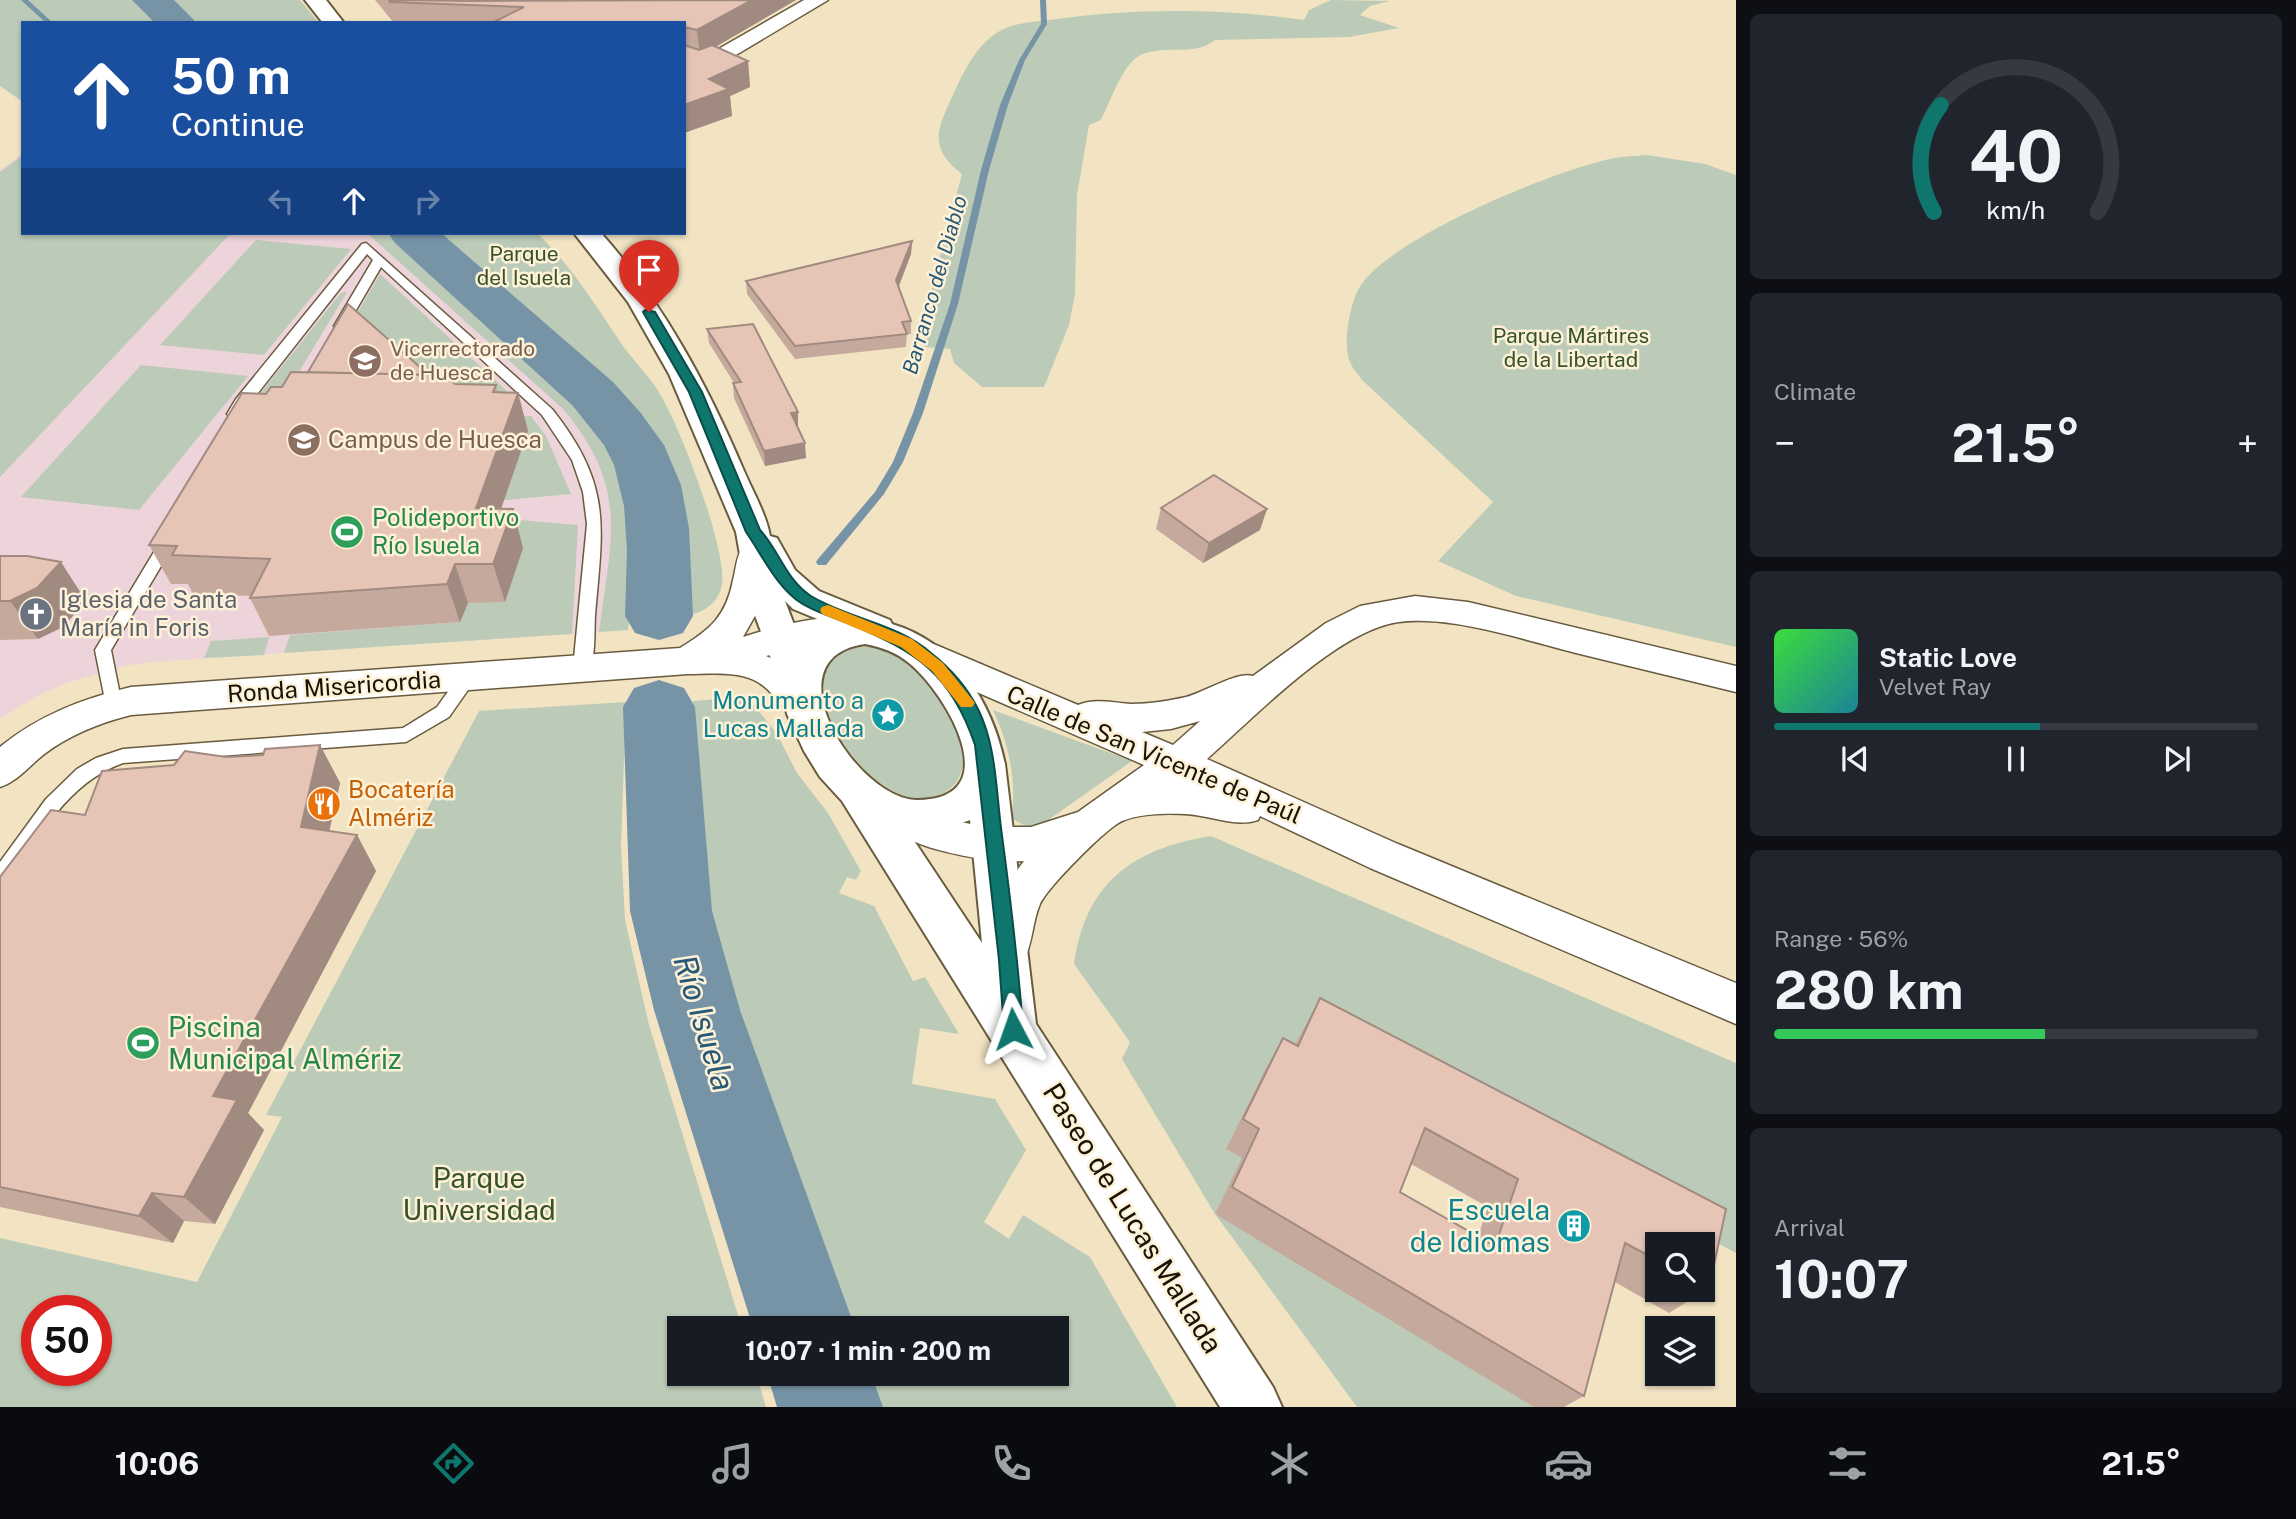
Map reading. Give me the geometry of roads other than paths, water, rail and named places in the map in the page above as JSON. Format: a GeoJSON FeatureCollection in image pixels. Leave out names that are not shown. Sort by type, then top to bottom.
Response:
{"type":"FeatureCollection","features":[{"type":"Feature","properties":{"kind":"main road"},"geometry":{"type":"LineString","coordinates":[[315,0],[332,21]]}},
{"type":"Feature","properties":{"kind":"main road"},"geometry":{"type":"LineString","coordinates":[[589,235],[637,292],[696,392],[754,544],[815,734],[829,759],[856,788],[894,813],[921,818],[948,813],[969,801],[982,783],[985,764],[983,745],[971,711],[951,680],[923,654],[806,600],[782,578],[762,541],[754,544]]}},
{"type":"Feature","properties":{"kind":"main road"},"geometry":{"type":"LineString","coordinates":[[804,701],[803,675],[807,659],[821,644],[841,634],[877,632]]}},
{"type":"Feature","properties":{"kind":"main road","name":"Paseo de Lucas Mallada"},"geometry":{"type":"LineString","coordinates":[[985,764],[1008,960],[1013,1029]]}},
{"type":"Feature","properties":{"kind":"main road","name":"Paseo de Lucas Mallada"},"geometry":{"type":"LineString","coordinates":[[856,788],[1253,1407]]}},
{"type":"Feature","properties":{"kind":"street"},"geometry":{"type":"LineString","coordinates":[[686,61],[702,67],[818,0]]}},
{"type":"Feature","properties":{"kind":"street","name":"Ronda Misericordia"},"geometry":{"type":"LineString","coordinates":[[688,661],[721,640],[740,617],[747,602],[754,544]]}},
{"type":"Feature","properties":{"kind":"street"},"geometry":{"type":"LineString","coordinates":[[1008,960],[1012,925],[1023,894],[1043,867],[1108,810],[1178,762],[1280,673],[1338,632],[1372,615],[1415,608],[1468,614],[1736,679]]}},
{"type":"Feature","properties":{"kind":"street","name":"Ronda Misericordia"},"geometry":{"type":"LineString","coordinates":[[688,661],[841,629],[877,632]]}},
{"type":"Feature","properties":{"kind":"street","name":"Calle de San Vicente de Paúl"},"geometry":{"type":"LineString","coordinates":[[923,654],[1014,695],[1178,762],[1384,856],[1736,1004]]}},
{"type":"Feature","properties":{"kind":"street","name":"Ronda Misericordia"},"geometry":{"type":"LineString","coordinates":[[0,772],[38,737],[69,720],[131,701],[688,661],[738,662],[762,668],[783,679],[804,701]]}},
{"type":"Feature","properties":{"kind":"street"},"geometry":{"type":"LineString","coordinates":[[1014,695],[1075,712],[1124,719],[1158,718],[1192,712],[1280,673]]}},
{"type":"Feature","properties":{"kind":"street","name":"Calle de San Vicente de Paúl"},"geometry":{"type":"LineString","coordinates":[[894,813],[949,837],[1013,847],[1051,839],[1108,810],[1147,799],[1177,797],[1215,800],[1384,856]]}},
{"type":"Feature","properties":{"kind":"lane"},"geometry":{"type":"LineString","coordinates":[[228,427],[366,247],[544,409],[565,435],[579,460],[590,492],[595,524],[582,669]]}},
{"type":"Feature","properties":{"kind":"lane"},"geometry":{"type":"LineString","coordinates":[[330,343],[379,259]]}},
{"type":"Feature","properties":{"kind":"lane"},"geometry":{"type":"LineString","coordinates":[[516,408],[544,409]]}},
{"type":"Feature","properties":{"kind":"lane"},"geometry":{"type":"LineString","coordinates":[[113,705],[103,650],[177,526]]}},
{"type":"Feature","properties":{"kind":"lane"},"geometry":{"type":"LineString","coordinates":[[0,877],[71,783],[102,762],[123,756],[406,735],[443,712],[468,677]]}},
{"type":"Feature","properties":{"kind":"waterway"},"geometry":{"type":"LineString","coordinates":[[24,0],[48,21]]}},
{"type":"Feature","properties":{"kind":"waterway","name":"Río Isuela"},"geometry":{"type":"LineString","coordinates":[[151,0],[176,21]]}},
{"type":"Feature","properties":{"kind":"waterway","name":"Barranco del Diablo"},"geometry":{"type":"LineString","coordinates":[[822,562],[879,494],[898,462],[918,413],[954,304],[985,170],[1004,105],[1022,60],[1044,24],[1043,0]]}},
{"type":"Feature","properties":{"kind":"waterway","name":"Río Isuela"},"geometry":{"type":"LineString","coordinates":[[414,235],[593,394],[615,418],[634,445],[651,485],[655,506],[659,550],[659,616]]}},
{"type":"Feature","properties":{"kind":"waterway","name":"Río Isuela"},"geometry":{"type":"LineString","coordinates":[[659,707],[671,911],[697,1010],[800,1316]]}},
{"type":"Feature","properties":{"kind":"waterway","name":"Río Isuela"},"geometry":{"type":"LineString","coordinates":[[823,1386],[830,1407]]}},
{"type":"Feature","properties":{"kind":"place","name":"Vicerrectorado de Huesca"},"geometry":{"type":"Point","coordinates":[365,361]}},
{"type":"Feature","properties":{"kind":"place","name":"Campus de Huesca"},"geometry":{"type":"Point","coordinates":[304,440]}},
{"type":"Feature","properties":{"kind":"place","name":"Polideportivo Río Isuela"},"geometry":{"type":"Point","coordinates":[347,532]}},
{"type":"Feature","properties":{"kind":"place","name":"Iglesia de Santa María in Foris"},"geometry":{"type":"Point","coordinates":[36,614]}},
{"type":"Feature","properties":{"kind":"place","name":"Monumento a Lucas Mallada"},"geometry":{"type":"Point","coordinates":[888,715]}},
{"type":"Feature","properties":{"kind":"place","name":"Bocatería Almériz"},"geometry":{"type":"Point","coordinates":[324,804]}},
{"type":"Feature","properties":{"kind":"place","name":"Piscina Municipal Almériz"},"geometry":{"type":"Point","coordinates":[143,1043]}},
{"type":"Feature","properties":{"kind":"place","name":"Escuela de Idiomas"},"geometry":{"type":"Point","coordinates":[1574,1226]}},
{"type":"Feature","properties":{"kind":"park label","name":"Parque del Isuela"},"geometry":{"type":"Point","coordinates":[524,266]}},
{"type":"Feature","properties":{"kind":"park label","name":"Parque Mártires de la Libertad"},"geometry":{"type":"Point","coordinates":[1571,348]}},
{"type":"Feature","properties":{"kind":"park label","name":"Parque Universidad"},"geometry":{"type":"Point","coordinates":[479,1194]}}]}
